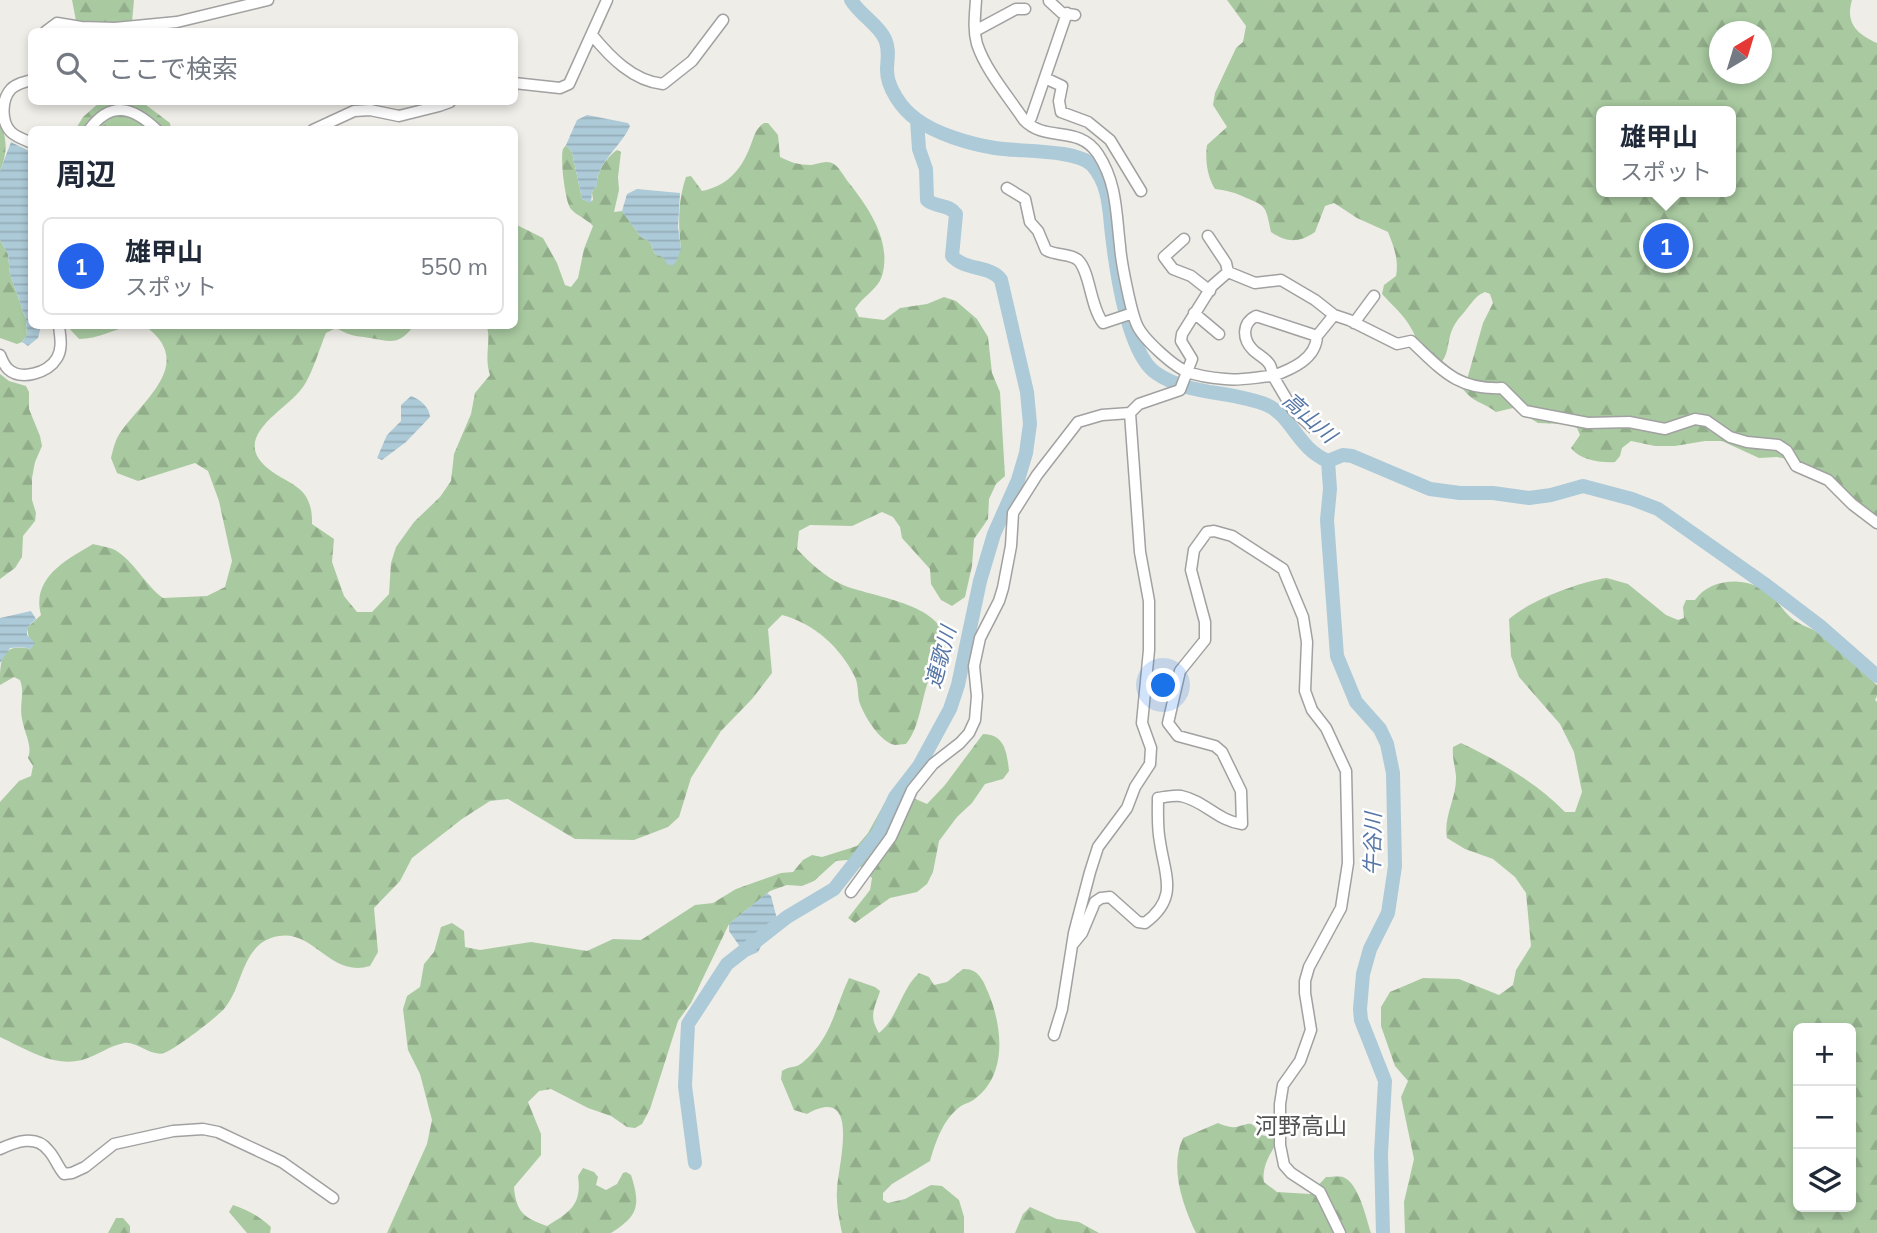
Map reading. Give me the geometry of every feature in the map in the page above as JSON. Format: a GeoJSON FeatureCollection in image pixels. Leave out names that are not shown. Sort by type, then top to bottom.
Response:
{"type":"FeatureCollection","features":[{"type":"Feature","properties":{"kind":"street"},"geometry":{"type":"LineString","coordinates":[[50,28],[57,23],[115,28],[177,22],[268,0]]}},
{"type":"Feature","properties":{"kind":"street"},"geometry":{"type":"LineString","coordinates":[[518,83],[559,88],[566,86],[607,0]]}},
{"type":"Feature","properties":{"kind":"street"},"geometry":{"type":"LineString","coordinates":[[976,0],[975,31],[982,56],[1027,123],[1043,132],[1075,135],[1097,151],[1106,168],[1117,204],[1128,314],[1144,336],[1186,371],[1226,379],[1273,376],[1304,361],[1317,343],[1317,336],[1334,315]]}},
{"type":"Feature","properties":{"kind":"street"},"geometry":{"type":"LineString","coordinates":[[1027,123],[1071,14],[1062,13],[1049,1]]}},
{"type":"Feature","properties":{"kind":"street"},"geometry":{"type":"LineString","coordinates":[[975,31],[1016,9],[1025,9]]}},
{"type":"Feature","properties":{"kind":"street"},"geometry":{"type":"LineString","coordinates":[[592,35],[630,73],[638,78],[663,84],[692,61],[723,20]]}},
{"type":"Feature","properties":{"kind":"street"},"geometry":{"type":"LineString","coordinates":[[1045,78],[1062,86],[1060,112],[1088,122],[1110,140],[1141,191]]}},
{"type":"Feature","properties":{"kind":"street"},"geometry":{"type":"LineString","coordinates":[[28,82],[10,90],[3,111],[12,134],[28,141]]}},
{"type":"Feature","properties":{"kind":"street"},"geometry":{"type":"LineString","coordinates":[[322,126],[354,111],[370,110],[399,116],[443,105]]}},
{"type":"Feature","properties":{"kind":"street"},"geometry":{"type":"LineString","coordinates":[[93,126],[108,111],[118,109],[143,118],[152,126]]}},
{"type":"Feature","properties":{"kind":"street"},"geometry":{"type":"LineString","coordinates":[[1007,188],[1025,200],[1030,222],[1038,231],[1046,250],[1073,257],[1081,264],[1101,320],[1106,323],[1128,314]]}},
{"type":"Feature","properties":{"kind":"street"},"geometry":{"type":"LineString","coordinates":[[1208,236],[1226,263],[1228,272]]}},
{"type":"Feature","properties":{"kind":"street"},"geometry":{"type":"LineString","coordinates":[[1184,239],[1164,257],[1173,269],[1191,276],[1210,291]]}},
{"type":"Feature","properties":{"kind":"street"},"geometry":{"type":"LineString","coordinates":[[851,892],[891,837],[912,790],[933,764],[969,733],[975,720],[976,655],[980,638],[1003,588],[1011,546],[1013,513],[1037,475],[1078,422],[1102,415],[1130,412],[1139,404],[1180,390],[1192,359],[1181,341],[1182,334],[1210,291],[1228,272]]}},
{"type":"Feature","properties":{"kind":"street"},"geometry":{"type":"LineString","coordinates":[[1228,272],[1255,283],[1282,280],[1334,315],[1397,344],[1411,341],[1461,383],[1474,387],[1502,388],[1518,407],[1525,411],[1588,423],[1629,422],[1665,429],[1696,419],[1707,421],[1730,437],[1747,442],[1778,445],[1787,451],[1796,466],[1828,480],[1852,504],[1877,523]]}},
{"type":"Feature","properties":{"kind":"street"},"geometry":{"type":"LineString","coordinates":[[1354,323],[1374,296]]}},
{"type":"Feature","properties":{"kind":"street"},"geometry":{"type":"LineString","coordinates":[[1194,313],[1219,334]]}},
{"type":"Feature","properties":{"kind":"street"},"geometry":{"type":"LineString","coordinates":[[1313,428],[1293,410],[1273,376],[1269,363],[1252,350],[1245,339],[1245,329],[1256,316],[1317,336]]}},
{"type":"Feature","properties":{"kind":"street"},"geometry":{"type":"LineString","coordinates":[[0,355],[11,372],[22,376],[44,370],[53,364],[60,352],[59,329]]}},
{"type":"Feature","properties":{"kind":"street"},"geometry":{"type":"LineString","coordinates":[[1054,1035],[1062,1009],[1073,944],[1098,847],[1127,808],[1135,787],[1150,764],[1151,748],[1142,723],[1149,650],[1149,601],[1140,552],[1130,412]]}},
{"type":"Feature","properties":{"kind":"street"},"geometry":{"type":"LineString","coordinates":[[1073,944],[1082,933],[1096,902],[1101,898],[1110,897],[1138,922],[1145,923],[1166,901],[1168,887],[1158,834],[1158,798],[1180,796],[1204,806],[1228,822],[1242,824],[1241,791],[1222,752],[1215,746],[1178,736],[1168,723],[1180,671],[1205,640],[1205,622],[1191,570],[1194,550],[1207,532],[1232,536],[1283,569],[1303,617],[1307,642],[1305,691],[1312,710],[1326,727],[1346,771],[1345,824],[1348,863],[1344,899],[1310,967],[1305,993],[1311,1030],[1300,1061],[1283,1085],[1280,1104],[1280,1145],[1284,1165],[1291,1173],[1320,1192],[1340,1233]]}},
{"type":"Feature","properties":{"kind":"street"},"geometry":{"type":"LineString","coordinates":[[0,1149],[21,1142],[38,1142],[47,1148],[64,1174],[85,1167],[114,1144],[173,1131],[203,1129],[218,1132],[282,1163],[333,1198]]}},
{"type":"Feature","properties":{"kind":"green space"},"geometry":{"type":"Polygon","coordinates":[[[72,0],[134,0],[129,28],[77,28],[72,0]]]}},
{"type":"Feature","properties":{"kind":"green space"},"geometry":{"type":"Polygon","coordinates":[[[1227,0],[1852,0],[1850,15],[1854,27],[1877,43],[1877,518],[1851,495],[1815,480],[1800,461],[1777,457],[1759,458],[1722,441],[1655,446],[1631,441],[1622,448],[1615,462],[1597,461],[1585,458],[1571,448],[1580,435],[1577,428],[1565,424],[1538,423],[1513,408],[1496,412],[1475,400],[1462,388],[1483,323],[1493,303],[1490,294],[1480,294],[1455,324],[1444,359],[1435,368],[1423,357],[1408,323],[1382,294],[1384,285],[1396,276],[1397,270],[1388,232],[1357,218],[1334,203],[1325,206],[1315,232],[1298,240],[1288,240],[1271,232],[1266,211],[1261,205],[1235,193],[1215,189],[1207,168],[1207,145],[1227,127],[1213,105],[1215,93],[1236,48],[1243,42],[1246,26],[1227,0]]]}},
{"type":"Feature","properties":{"kind":"green space"},"geometry":{"type":"Polygon","coordinates":[[[97,105],[146,105],[170,126],[77,126],[97,105]]]}},
{"type":"Feature","properties":{"kind":"green space"},"geometry":{"type":"Polygon","coordinates":[[[0,120],[6,145],[0,171],[0,120]]]}},
{"type":"Feature","properties":{"kind":"green space"},"geometry":{"type":"Polygon","coordinates":[[[768,123],[778,135],[780,157],[811,165],[827,162],[837,167],[871,214],[881,238],[884,263],[877,285],[855,309],[859,317],[884,320],[900,308],[927,304],[944,297],[956,301],[977,319],[988,337],[992,373],[1000,392],[1005,476],[996,484],[989,499],[988,519],[974,539],[972,566],[965,597],[952,606],[941,600],[931,584],[930,569],[902,538],[900,527],[893,517],[882,512],[852,526],[810,525],[799,531],[797,549],[824,574],[843,585],[922,611],[935,620],[943,632],[943,655],[929,679],[917,722],[906,744],[889,743],[874,728],[860,704],[855,677],[834,647],[805,624],[782,615],[768,629],[772,673],[752,699],[721,731],[691,778],[679,817],[668,827],[634,840],[575,839],[508,799],[490,801],[412,858],[400,881],[374,908],[378,952],[370,966],[344,966],[313,946],[291,936],[267,940],[250,956],[231,1000],[224,1009],[195,1033],[159,1054],[124,1043],[85,1059],[52,1060],[0,1037],[0,802],[19,781],[31,776],[33,766],[28,758],[29,744],[22,719],[20,680],[14,677],[0,685],[0,668],[4,655],[13,648],[31,649],[27,628],[41,615],[39,602],[46,580],[62,564],[93,544],[113,549],[122,555],[163,598],[207,596],[225,587],[232,561],[219,501],[208,471],[195,463],[138,481],[117,473],[111,458],[118,436],[152,394],[166,367],[166,354],[160,340],[148,329],[334,329],[326,333],[303,387],[258,433],[255,444],[257,455],[265,466],[297,487],[308,500],[312,524],[334,539],[332,562],[344,596],[357,612],[372,612],[389,594],[391,563],[396,547],[414,522],[440,497],[451,481],[454,454],[471,414],[475,393],[490,375],[487,329],[518,329],[518,226],[543,238],[565,285],[571,287],[578,278],[584,249],[593,226],[569,205],[562,161],[566,145],[572,152],[582,199],[590,202],[593,200],[592,192],[603,165],[617,150],[621,152],[619,190],[614,212],[622,211],[641,237],[650,242],[655,254],[681,249],[679,213],[686,177],[691,176],[702,191],[726,181],[742,163],[761,125],[768,123]]]}},
{"type":"Feature","properties":{"kind":"green space"},"geometry":{"type":"Polygon","coordinates":[[[0,240],[8,254],[10,274],[26,320],[27,335],[17,344],[0,338],[0,240]]]}},
{"type":"Feature","properties":{"kind":"green space"},"geometry":{"type":"Polygon","coordinates":[[[70,329],[118,329],[93,337],[79,339],[70,329]]]}},
{"type":"Feature","properties":{"kind":"green space"},"geometry":{"type":"Polygon","coordinates":[[[338,329],[411,329],[402,338],[393,341],[346,333],[338,329]]]}},
{"type":"Feature","properties":{"kind":"green space"},"geometry":{"type":"Polygon","coordinates":[[[0,374],[9,381],[26,386],[29,392],[29,409],[42,446],[32,478],[35,521],[23,536],[22,557],[15,568],[0,579],[0,374]]]}},
{"type":"Feature","properties":{"kind":"green space"},"geometry":{"type":"Polygon","coordinates":[[[1607,578],[1628,584],[1666,615],[1678,620],[1684,618],[1683,607],[1686,600],[1695,600],[1710,587],[1729,582],[1749,583],[1771,595],[1793,619],[1817,632],[1877,685],[1877,1233],[1405,1233],[1404,1202],[1414,1159],[1401,1097],[1408,1081],[1395,1066],[1381,1026],[1381,1007],[1390,992],[1423,978],[1459,979],[1499,995],[1513,985],[1516,970],[1531,946],[1526,893],[1515,877],[1493,859],[1465,849],[1447,838],[1447,822],[1456,784],[1453,747],[1461,743],[1489,757],[1529,782],[1565,812],[1575,812],[1582,792],[1574,752],[1560,724],[1519,677],[1511,656],[1509,619],[1542,599],[1607,578]]]}},
{"type":"Feature","properties":{"kind":"green space"},"geometry":{"type":"Polygon","coordinates":[[[983,734],[996,737],[1004,746],[1009,771],[1003,779],[985,784],[972,803],[957,817],[939,841],[933,872],[927,884],[917,892],[890,898],[855,923],[848,918],[870,890],[872,878],[861,867],[847,860],[836,861],[814,881],[802,886],[787,885],[770,891],[729,924],[691,1003],[678,1021],[650,1109],[642,1124],[635,1128],[627,1127],[611,1116],[588,1108],[551,1089],[539,1091],[528,1102],[541,1134],[541,1155],[514,1187],[517,1203],[523,1213],[547,1226],[568,1212],[576,1201],[578,1176],[583,1168],[594,1172],[598,1177],[596,1185],[606,1190],[617,1184],[623,1173],[631,1175],[636,1202],[627,1221],[611,1233],[387,1233],[427,1144],[432,1120],[420,1074],[408,1050],[403,1009],[407,996],[420,987],[424,964],[434,952],[441,927],[452,923],[464,931],[465,947],[480,950],[531,942],[587,951],[613,939],[641,940],[695,905],[713,903],[736,889],[781,873],[793,872],[803,860],[812,855],[822,857],[857,846],[893,794],[904,794],[927,804],[945,785],[983,734]]]}},
{"type":"Feature","properties":{"kind":"green space"},"geometry":{"type":"Polygon","coordinates":[[[963,969],[973,970],[979,976],[993,1005],[999,1033],[998,1062],[986,1088],[973,1101],[961,1106],[949,1117],[930,1161],[892,1184],[883,1193],[883,1200],[888,1203],[905,1199],[931,1185],[942,1186],[959,1200],[964,1217],[964,1233],[842,1233],[837,1195],[843,1131],[841,1118],[835,1109],[824,1107],[807,1114],[794,1110],[781,1079],[782,1071],[802,1063],[820,1044],[849,978],[880,991],[873,1016],[879,1033],[891,1020],[908,987],[919,973],[929,977],[934,985],[947,982],[963,969]]]}},
{"type":"Feature","properties":{"kind":"green space"},"geometry":{"type":"Polygon","coordinates":[[[1218,1123],[1234,1127],[1250,1124],[1261,1135],[1266,1136],[1272,1123],[1279,1125],[1283,1133],[1266,1163],[1264,1182],[1277,1192],[1310,1194],[1326,1177],[1343,1177],[1358,1193],[1371,1233],[1196,1233],[1179,1186],[1179,1149],[1183,1138],[1218,1123]]]}},
{"type":"Feature","properties":{"kind":"green space"},"geometry":{"type":"Polygon","coordinates":[[[233,1205],[262,1220],[271,1227],[270,1233],[247,1233],[229,1212],[233,1205]]]}},
{"type":"Feature","properties":{"kind":"green space"},"geometry":{"type":"Polygon","coordinates":[[[1030,1207],[1057,1219],[1079,1222],[1099,1233],[1015,1233],[1023,1214],[1030,1207]]]}},
{"type":"Feature","properties":{"kind":"green space"},"geometry":{"type":"Polygon","coordinates":[[[116,1218],[123,1218],[130,1226],[130,1233],[108,1233],[116,1218]]]}},
{"type":"Feature","properties":{"kind":"water"},"geometry":{"type":"Polygon","coordinates":[[[587,115],[628,123],[630,126],[600,170],[591,203],[582,199],[572,152],[566,145],[577,120],[587,115]]]}},
{"type":"Feature","properties":{"kind":"water"},"geometry":{"type":"Polygon","coordinates":[[[11,142],[28,150],[28,329],[40,329],[38,338],[28,346],[22,342],[27,335],[26,320],[10,274],[8,254],[0,240],[0,171],[11,142]]]}},
{"type":"Feature","properties":{"kind":"water"},"geometry":{"type":"Polygon","coordinates":[[[637,189],[680,193],[678,227],[681,249],[672,266],[655,254],[650,242],[641,237],[622,211],[627,194],[637,189]]]}},
{"type":"Feature","properties":{"kind":"water"},"geometry":{"type":"Polygon","coordinates":[[[411,396],[424,404],[430,417],[406,442],[382,460],[377,458],[387,435],[401,421],[401,405],[411,396]]]}},
{"type":"Feature","properties":{"kind":"water"},"geometry":{"type":"Polygon","coordinates":[[[31,611],[36,619],[27,628],[27,635],[35,643],[31,649],[10,648],[0,663],[0,618],[31,611]]]}},
{"type":"Feature","properties":{"kind":"water"},"geometry":{"type":"Polygon","coordinates":[[[767,893],[771,896],[777,919],[758,952],[749,956],[729,931],[729,924],[767,893]]]}},
{"type":"Feature","properties":{"kind":"waterway","name":"高山川"},"geometry":{"type":"LineString","coordinates":[[851,0],[885,39],[888,51],[887,70],[892,91],[916,119],[943,134],[975,144],[1073,156],[1092,165],[1108,198],[1117,268],[1131,330],[1146,363],[1156,373],[1182,386],[1267,405],[1283,417],[1309,448],[1328,461],[1343,455],[1352,456],[1430,489],[1529,498],[1583,486],[1658,509],[1820,626],[1877,676]]}},
{"type":"Feature","properties":{"kind":"waterway","name":"連歌川"},"geometry":{"type":"LineString","coordinates":[[695,1163],[685,1086],[688,1024],[727,964],[787,917],[834,889],[878,833],[895,797],[919,766],[950,709],[958,685],[980,581],[994,534],[1018,480],[1026,453],[1030,424],[1027,392],[1001,280],[991,272],[964,264],[952,256],[956,214],[927,200],[926,169],[919,149],[917,120]]}},
{"type":"Feature","properties":{"kind":"waterway","name":"牛谷川"},"geometry":{"type":"LineString","coordinates":[[1328,461],[1330,489],[1327,520],[1337,656],[1356,702],[1380,729],[1387,744],[1393,773],[1395,866],[1388,913],[1370,949],[1363,974],[1360,1009],[1361,1020],[1385,1081],[1381,1154],[1383,1233]]}},
{"type":"Feature","properties":{"kind":"place","name":"雄甲山"},"geometry":{"type":"Point","coordinates":[1666,246]}},
{"type":"Feature","properties":{"kind":"district","name":"河野高山"},"geometry":{"type":"Point","coordinates":[1301,1125]}}]}
